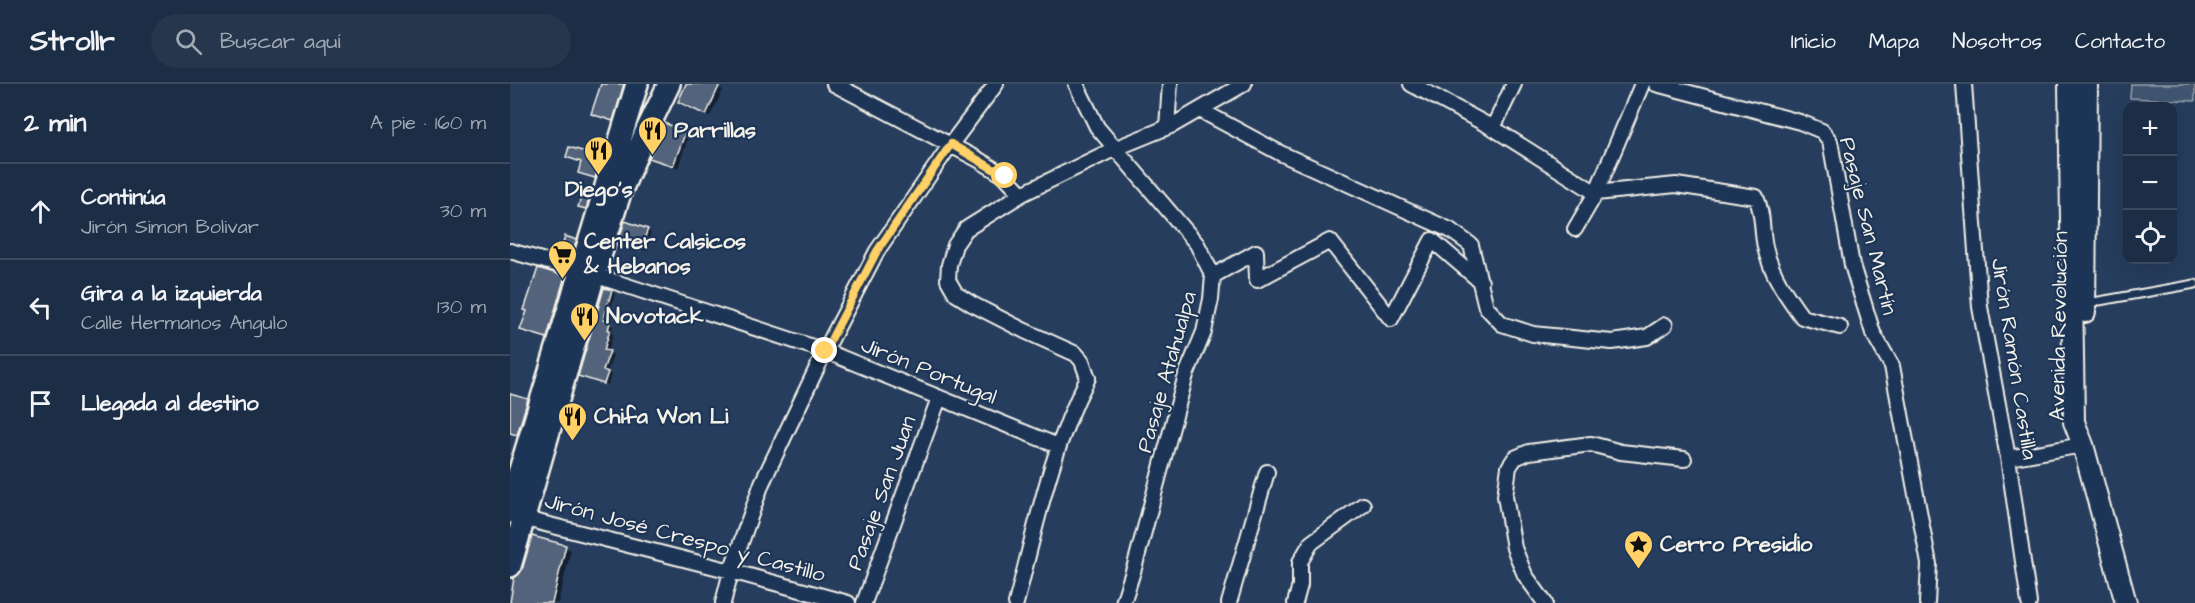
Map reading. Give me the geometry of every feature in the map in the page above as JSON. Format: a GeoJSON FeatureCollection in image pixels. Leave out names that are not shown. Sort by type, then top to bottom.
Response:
{"type":"FeatureCollection","features":[{"type":"Feature","properties":{"kind":"main road"},"geometry":{"type":"LineString","coordinates":[[510,566],[515,512],[588,273],[637,84]]}},
{"type":"Feature","properties":{"kind":"main road"},"geometry":{"type":"LineString","coordinates":[[588,273],[646,132],[669,84]]}},
{"type":"Feature","properties":{"kind":"main road","name":"Avenida Revolución"},"geometry":{"type":"LineString","coordinates":[[2069,84],[2073,422],[2081,439]]}},
{"type":"Feature","properties":{"kind":"main road","name":"Avenida Revolución"},"geometry":{"type":"LineString","coordinates":[[2081,439],[2085,421],[2086,84]]}},
{"type":"Feature","properties":{"kind":"main road"},"geometry":{"type":"LineString","coordinates":[[2081,439],[2126,603]]}},
{"type":"Feature","properties":{"kind":"street"},"geometry":{"type":"LineString","coordinates":[[834,84],[951,144],[1005,176],[1022,194]]}},
{"type":"Feature","properties":{"kind":"street"},"geometry":{"type":"LineString","coordinates":[[723,603],[731,571],[762,483],[825,351],[877,251],[951,144],[996,84]]}},
{"type":"Feature","properties":{"kind":"street","name":"Pasaje Atahualpa"},"geometry":{"type":"LineString","coordinates":[[1076,84],[1097,128],[1197,244],[1213,276],[1204,332],[1186,375],[1123,603]]}},
{"type":"Feature","properties":{"kind":"street"},"geometry":{"type":"LineString","coordinates":[[1167,127],[1170,84]]}},
{"type":"Feature","properties":{"kind":"street"},"geometry":{"type":"LineString","coordinates":[[1016,603],[1058,446],[1073,406],[1088,378],[1082,361],[1076,354],[956,294],[948,280],[949,265],[955,245],[966,229],[1022,194],[1114,149],[1167,127],[1244,84]]}},
{"type":"Feature","properties":{"kind":"street"},"geometry":{"type":"LineString","coordinates":[[1411,84],[1493,128],[1596,193],[1676,185],[1756,197],[1762,211],[1765,247],[1776,280],[1802,317],[1839,327]]}},
{"type":"Feature","properties":{"kind":"street"},"geometry":{"type":"LineString","coordinates":[[1493,128],[1514,84]]}},
{"type":"Feature","properties":{"kind":"street"},"geometry":{"type":"LineString","coordinates":[[1575,229],[1596,193],[1642,84]]}},
{"type":"Feature","properties":{"kind":"street","name":"Pasaje San Martín"},"geometry":{"type":"LineString","coordinates":[[1656,84],[1800,122],[1822,131],[1830,141],[1852,265],[1873,333],[1892,366],[1929,564],[1928,603]]}},
{"type":"Feature","properties":{"kind":"street","name":"Jirón Ramón Castilla"},"geometry":{"type":"LineString","coordinates":[[1964,84],[1980,307],[2008,458],[2029,603]]}},
{"type":"Feature","properties":{"kind":"street"},"geometry":{"type":"LineString","coordinates":[[1200,110],[1280,153],[1450,230],[1471,245],[1486,307],[1502,324],[1533,334],[1612,342],[1647,337],[1665,325]]}},
{"type":"Feature","properties":{"kind":"street"},"geometry":{"type":"LineString","coordinates":[[1213,276],[1256,252],[1257,280],[1330,241],[1391,319],[1432,240],[1481,282]]}},
{"type":"Feature","properties":{"kind":"street","name":"Jirón Portugal"},"geometry":{"type":"LineString","coordinates":[[510,251],[588,273],[825,351],[1058,446]]}},
{"type":"Feature","properties":{"kind":"street","name":"Pasaje San Juan"},"geometry":{"type":"LineString","coordinates":[[864,603],[939,398]]}},
{"type":"Feature","properties":{"kind":"street"},"geometry":{"type":"LineString","coordinates":[[2008,458],[2081,439]]}},
{"type":"Feature","properties":{"kind":"street"},"geometry":{"type":"LineString","coordinates":[[1545,603],[1525,575],[1514,548],[1504,496],[1509,467],[1515,458],[1528,452],[1591,444],[1621,452],[1684,459]]}},
{"type":"Feature","properties":{"kind":"street"},"geometry":{"type":"LineString","coordinates":[[1229,603],[1267,472]]}},
{"type":"Feature","properties":{"kind":"street"},"geometry":{"type":"LineString","coordinates":[[1295,603],[1300,585],[1300,562],[1311,543],[1363,505]]}},
{"type":"Feature","properties":{"kind":"street","name":"Jirón José Crespo y Castillo"},"geometry":{"type":"LineString","coordinates":[[515,512],[848,603]]}},
{"type":"Feature","properties":{"kind":"lane"},"geometry":{"type":"LineString","coordinates":[[2085,303],[2195,284]]}},
{"type":"Feature","properties":{"kind":"shaded area"},"geometry":{"type":"Polygon","coordinates":[[[2131,84],[2195,84],[2195,101],[2130,98],[2131,84]]]}},
{"type":"Feature","properties":{"kind":"building"},"geometry":{"type":"Polygon","coordinates":[[[601,84],[624,84],[613,121],[591,114],[601,84]]]}},
{"type":"Feature","properties":{"kind":"building"},"geometry":{"type":"Polygon","coordinates":[[[686,84],[720,84],[706,115],[678,102],[686,84]]]}},
{"type":"Feature","properties":{"kind":"building"},"geometry":{"type":"Polygon","coordinates":[[[664,123],[686,131],[673,166],[649,158],[664,123]]]}},
{"type":"Feature","properties":{"kind":"building"},"geometry":{"type":"Polygon","coordinates":[[[569,147],[602,157],[595,178],[578,173],[581,162],[566,157],[569,147]]]}},
{"type":"Feature","properties":{"kind":"building"},"geometry":{"type":"Polygon","coordinates":[[[582,194],[590,197],[586,209],[578,207],[582,194]]]}},
{"type":"Feature","properties":{"kind":"building"},"geometry":{"type":"Polygon","coordinates":[[[625,221],[648,229],[640,250],[618,242],[625,221]]]}},
{"type":"Feature","properties":{"kind":"building"},"geometry":{"type":"Polygon","coordinates":[[[565,236],[577,240],[572,253],[561,250],[565,236]]]}},
{"type":"Feature","properties":{"kind":"building"},"geometry":{"type":"Polygon","coordinates":[[[538,268],[565,276],[547,338],[520,330],[538,268]]]}},
{"type":"Feature","properties":{"kind":"building"},"geometry":{"type":"Polygon","coordinates":[[[604,288],[612,290],[603,320],[610,322],[604,350],[610,351],[603,370],[608,372],[604,384],[578,376],[604,288]]]}},
{"type":"Feature","properties":{"kind":"building"},"geometry":{"type":"Polygon","coordinates":[[[510,394],[528,399],[517,435],[510,433],[510,394]]]}},
{"type":"Feature","properties":{"kind":"building"},"geometry":{"type":"Polygon","coordinates":[[[532,536],[566,545],[552,603],[510,603],[514,578],[522,570],[532,536]]]}},
{"type":"Feature","properties":{"kind":"place","name":"Parrillas"},"geometry":{"type":"Point","coordinates":[653,156]}},
{"type":"Feature","properties":{"kind":"place","name":"Diego's"},"geometry":{"type":"Point","coordinates":[599,176]}},
{"type":"Feature","properties":{"kind":"place","name":"Center Calsicos & Hebanos"},"geometry":{"type":"Point","coordinates":[563,280]}},
{"type":"Feature","properties":{"kind":"place","name":"Novotack"},"geometry":{"type":"Point","coordinates":[585,342]}},
{"type":"Feature","properties":{"kind":"place","name":"Chifa Won Li"},"geometry":{"type":"Point","coordinates":[573,442]}},
{"type":"Feature","properties":{"kind":"place","name":"Cerro Presidio"},"geometry":{"type":"Point","coordinates":[1639,570]}},
{"type":"Feature","properties":{"kind":"route"},"geometry":{"type":"LineString","coordinates":[[825,351],[877,251],[951,144],[980,159],[1005,176]]}}]}
